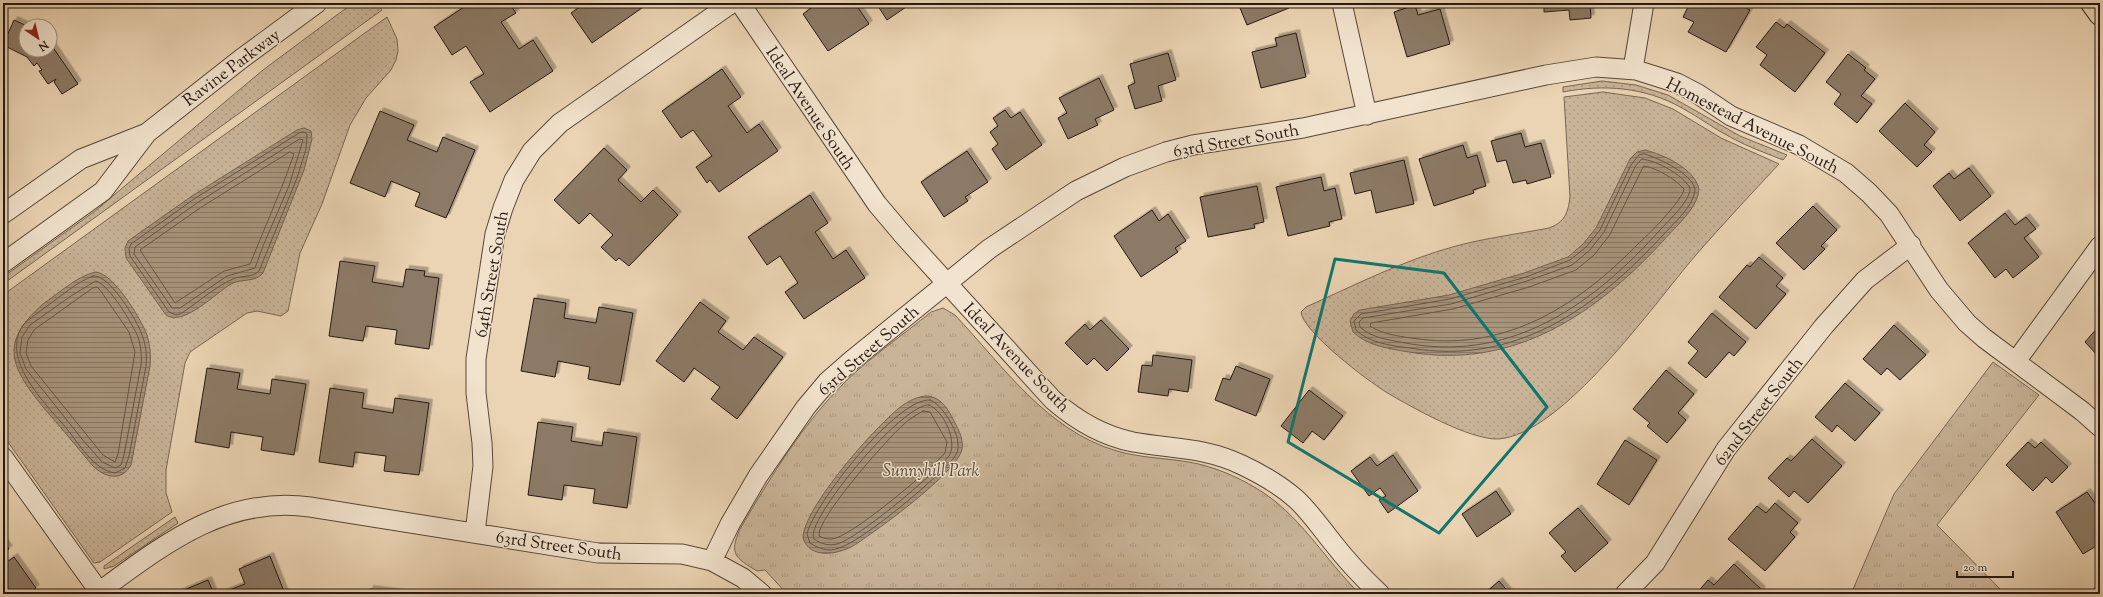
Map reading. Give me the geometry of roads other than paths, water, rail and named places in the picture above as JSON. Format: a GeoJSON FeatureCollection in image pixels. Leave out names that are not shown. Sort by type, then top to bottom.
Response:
{"type":"FeatureCollection","features":[{"type":"Feature","properties":{"kind":"main road"},"geometry":{"type":"LineString","coordinates":[[2092,3],[2100,14]]}},
{"type":"Feature","properties":{"kind":"street","name":"Ravine Parkway"},"geometry":{"type":"LineString","coordinates":[[3,263],[103,191],[147,133],[229,68],[318,3]]}},
{"type":"Feature","properties":{"kind":"street","name":"64th Street South"},"geometry":{"type":"LineString","coordinates":[[475,533],[482,481],[483,458],[476,393],[476,359],[495,234],[514,180],[532,151],[560,123],[732,3]]}},
{"type":"Feature","properties":{"kind":"street","name":"Ideal Avenue South"},"geometry":{"type":"LineString","coordinates":[[740,3],[877,204],[946,283],[1040,386],[1070,414],[1112,436],[1133,442],[1210,453],[1231,460],[1267,478],[1289,494],[1307,510],[1342,555],[1380,594]]}},
{"type":"Feature","properties":{"kind":"street"},"geometry":{"type":"LineString","coordinates":[[1342,3],[1367,115]]}},
{"type":"Feature","properties":{"kind":"street"},"geometry":{"type":"LineString","coordinates":[[1633,69],[1644,3]]}},
{"type":"Feature","properties":{"kind":"street","name":"63rd Street South"},"geometry":{"type":"LineString","coordinates":[[99,593],[191,530],[225,514],[270,506],[302,506],[598,553],[682,554],[712,561],[727,528],[755,481],[814,397],[841,369],[946,283],[989,249],[1058,202],[1125,167],[1193,145],[1297,129],[1576,69],[1608,66],[1633,69]]}},
{"type":"Feature","properties":{"kind":"street","name":"Homestead Avenue South"},"geometry":{"type":"LineString","coordinates":[[1633,69],[1683,86],[1739,120],[1794,142],[1828,161],[1854,179],[1889,214],[1911,245],[1939,290],[1962,318],[1984,338],[2016,361],[2100,427]]}},
{"type":"Feature","properties":{"kind":"street","name":"Ravine Parkway"},"geometry":{"type":"LineString","coordinates":[[3,214],[81,159],[147,133]]}},
{"type":"Feature","properties":{"kind":"street","name":"62nd Street South"},"geometry":{"type":"LineString","coordinates":[[1625,594],[1655,563],[1726,449],[1824,326],[1868,277],[1911,245]]}},
{"type":"Feature","properties":{"kind":"street"},"geometry":{"type":"LineString","coordinates":[[2016,361],[2100,246]]}},
{"type":"Feature","properties":{"kind":"street"},"geometry":{"type":"LineString","coordinates":[[3,457],[99,593]]}},
{"type":"Feature","properties":{"kind":"street"},"geometry":{"type":"LineString","coordinates":[[712,561],[743,578],[762,594]]}},
{"type":"Feature","properties":{"kind":"water"},"geometry":{"type":"Polygon","coordinates":[[[304,128],[311,131],[312,139],[304,170],[263,273],[256,278],[231,284],[190,313],[173,317],[166,315],[126,258],[125,248],[128,241],[192,196],[297,130],[304,128]]]}},
{"type":"Feature","properties":{"kind":"water"},"geometry":{"type":"Polygon","coordinates":[[[1645,150],[1661,155],[1685,169],[1696,182],[1699,189],[1698,196],[1691,210],[1686,216],[1638,267],[1581,313],[1550,330],[1518,344],[1484,352],[1447,355],[1409,352],[1372,344],[1365,341],[1353,332],[1350,321],[1354,314],[1360,310],[1449,295],[1524,273],[1568,257],[1583,244],[1596,228],[1630,159],[1637,152],[1645,150]]]}},
{"type":"Feature","properties":{"kind":"water"},"geometry":{"type":"Polygon","coordinates":[[[95,272],[102,274],[110,280],[126,298],[144,328],[150,350],[150,366],[131,465],[123,474],[118,476],[102,473],[92,465],[31,392],[17,366],[14,354],[15,342],[20,330],[29,318],[43,304],[68,286],[88,274],[95,272]]]}},
{"type":"Feature","properties":{"kind":"water"},"geometry":{"type":"Polygon","coordinates":[[[930,396],[942,402],[952,417],[961,437],[962,445],[962,449],[957,459],[932,486],[879,528],[853,546],[832,553],[812,550],[803,538],[806,524],[828,487],[860,447],[877,429],[903,405],[916,398],[930,396]]]}},
{"type":"Feature","properties":{"kind":"park label","name":"Sunnyhill Park"},"geometry":{"type":"Point","coordinates":[931,470]}}]}
